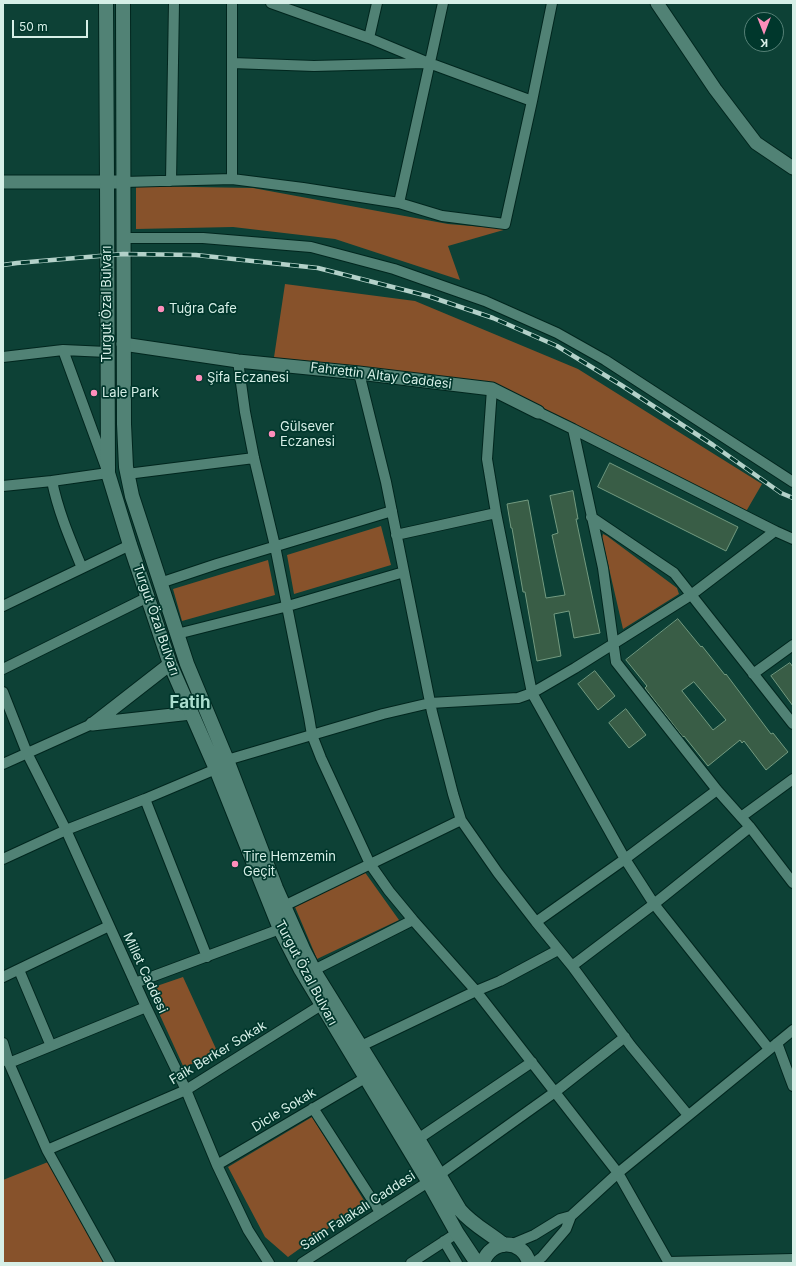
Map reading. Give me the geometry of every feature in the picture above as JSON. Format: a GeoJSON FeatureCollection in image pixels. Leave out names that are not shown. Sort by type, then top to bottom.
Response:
{"type":"FeatureCollection","features":[{"type":"Feature","properties":{"kind":"main road","name":"Turgut Özal Bulvarı"},"geometry":{"type":"LineString","coordinates":[[106,3],[108,182],[108,473],[130,545],[170,664],[216,769],[280,929],[301,970],[361,1046],[418,1139],[457,1233],[476,1263]]}},
{"type":"Feature","properties":{"kind":"main road","name":"Turgut Özal Bulvarı"},"geometry":{"type":"LineString","coordinates":[[123,3],[124,455],[132,496],[141,526],[187,664],[227,760],[284,906],[314,970],[326,1001],[365,1078],[433,1178],[467,1218],[475,1225],[507,1245],[521,1250],[525,1254],[529,1263]]}},
{"type":"Feature","properties":{"kind":"main road"},"geometry":{"type":"LineString","coordinates":[[483,1263],[488,1253],[492,1249],[498,1246],[507,1245]]}},
{"type":"Feature","properties":{"kind":"street"},"geometry":{"type":"LineString","coordinates":[[171,181],[174,3]]}},
{"type":"Feature","properties":{"kind":"street"},"geometry":{"type":"LineString","coordinates":[[232,3],[232,179]]}},
{"type":"Feature","properties":{"kind":"street"},"geometry":{"type":"LineString","coordinates":[[271,3],[369,38],[429,63],[532,101]]}},
{"type":"Feature","properties":{"kind":"street"},"geometry":{"type":"LineString","coordinates":[[369,38],[377,3]]}},
{"type":"Feature","properties":{"kind":"street"},"geometry":{"type":"LineString","coordinates":[[399,203],[443,3]]}},
{"type":"Feature","properties":{"kind":"street"},"geometry":{"type":"LineString","coordinates":[[3,182],[124,182],[232,179],[399,203],[442,216],[505,224],[552,3]]}},
{"type":"Feature","properties":{"kind":"street"},"geometry":{"type":"LineString","coordinates":[[657,3],[715,89],[756,143],[793,168]]}},
{"type":"Feature","properties":{"kind":"street"},"geometry":{"type":"LineString","coordinates":[[232,64],[314,66],[429,63]]}},
{"type":"Feature","properties":{"kind":"street"},"geometry":{"type":"LineString","coordinates":[[123,238],[202,238],[311,247],[394,269],[485,301],[557,333],[605,360],[793,482]]}},
{"type":"Feature","properties":{"kind":"street","name":"Fahrettin Altay Caddesi"},"geometry":{"type":"LineString","coordinates":[[123,344],[238,361],[359,373],[492,389],[538,412]]}},
{"type":"Feature","properties":{"kind":"street"},"geometry":{"type":"LineString","coordinates":[[3,358],[63,350],[107,352]]}},
{"type":"Feature","properties":{"kind":"street"},"geometry":{"type":"LineString","coordinates":[[3,486],[108,473],[63,350]]}},
{"type":"Feature","properties":{"kind":"street"},"geometry":{"type":"LineString","coordinates":[[238,361],[254,458],[288,606],[310,717],[312,735],[321,758],[370,864],[389,891],[413,920],[476,990],[618,1173],[669,1263],[793,1259]]}},
{"type":"Feature","properties":{"kind":"street"},"geometry":{"type":"LineString","coordinates":[[359,373],[386,482],[430,703],[461,820],[498,873],[572,966],[625,1037],[688,1115]]}},
{"type":"Feature","properties":{"kind":"street"},"geometry":{"type":"LineString","coordinates":[[492,389],[487,459],[496,513],[532,693],[625,859],[654,904],[773,1046],[793,1086]]}},
{"type":"Feature","properties":{"kind":"street"},"geometry":{"type":"LineString","coordinates":[[538,412],[793,540]]}},
{"type":"Feature","properties":{"kind":"street"},"geometry":{"type":"LineString","coordinates":[[573,429],[603,568],[616,662],[717,790],[750,827],[793,884]]}},
{"type":"Feature","properties":{"kind":"street"},"geometry":{"type":"LineString","coordinates":[[127,474],[254,458]]}},
{"type":"Feature","properties":{"kind":"street"},"geometry":{"type":"LineString","coordinates":[[52,481],[64,524],[82,568]]}},
{"type":"Feature","properties":{"kind":"street"},"geometry":{"type":"LineString","coordinates":[[160,583],[275,546],[392,511]]}},
{"type":"Feature","properties":{"kind":"street"},"geometry":{"type":"LineString","coordinates":[[396,535],[496,513]]}},
{"type":"Feature","properties":{"kind":"street"},"geometry":{"type":"LineString","coordinates":[[591,517],[674,573],[793,724]]}},
{"type":"Feature","properties":{"kind":"street"},"geometry":{"type":"LineString","coordinates":[[227,760],[383,714],[430,703],[518,698],[532,693],[691,595],[775,531]]}},
{"type":"Feature","properties":{"kind":"street"},"geometry":{"type":"LineString","coordinates":[[3,606],[130,545]]}},
{"type":"Feature","properties":{"kind":"street"},"geometry":{"type":"LineString","coordinates":[[177,634],[288,606],[404,572]]}},
{"type":"Feature","properties":{"kind":"street"},"geometry":{"type":"LineString","coordinates":[[3,669],[148,597]]}},
{"type":"Feature","properties":{"kind":"street"},"geometry":{"type":"LineString","coordinates":[[753,674],[793,645]]}},
{"type":"Feature","properties":{"kind":"street"},"geometry":{"type":"LineString","coordinates":[[3,764],[92,724],[170,664]]}},
{"type":"Feature","properties":{"kind":"street","name":"Millet Caddesi"},"geometry":{"type":"LineString","coordinates":[[3,692],[27,753],[66,830],[146,1008],[186,1090],[217,1165],[248,1230],[269,1263]]}},
{"type":"Feature","properties":{"kind":"street"},"geometry":{"type":"LineString","coordinates":[[92,724],[191,713]]}},
{"type":"Feature","properties":{"kind":"street"},"geometry":{"type":"LineString","coordinates":[[3,859],[66,830],[216,769]]}},
{"type":"Feature","properties":{"kind":"street"},"geometry":{"type":"LineString","coordinates":[[741,817],[793,779]]}},
{"type":"Feature","properties":{"kind":"street"},"geometry":{"type":"LineString","coordinates":[[536,922],[625,859],[717,790]]}},
{"type":"Feature","properties":{"kind":"street"},"geometry":{"type":"LineString","coordinates":[[145,799],[207,957]]}},
{"type":"Feature","properties":{"kind":"street"},"geometry":{"type":"LineString","coordinates":[[284,906],[461,820]]}},
{"type":"Feature","properties":{"kind":"street"},"geometry":{"type":"LineString","coordinates":[[572,966],[654,904],[750,827]]}},
{"type":"Feature","properties":{"kind":"street"},"geometry":{"type":"LineString","coordinates":[[314,970],[413,920]]}},
{"type":"Feature","properties":{"kind":"street"},"geometry":{"type":"LineString","coordinates":[[3,977],[109,926]]}},
{"type":"Feature","properties":{"kind":"street"},"geometry":{"type":"LineString","coordinates":[[135,983],[280,929]]}},
{"type":"Feature","properties":{"kind":"street"},"geometry":{"type":"LineString","coordinates":[[361,1046],[476,990],[500,981],[558,950]]}},
{"type":"Feature","properties":{"kind":"street"},"geometry":{"type":"LineString","coordinates":[[19,970],[51,1046]]}},
{"type":"Feature","properties":{"kind":"street","name":"Faik Berker Sokak"},"geometry":{"type":"LineString","coordinates":[[47,1150],[186,1090],[326,1001]]}},
{"type":"Feature","properties":{"kind":"street"},"geometry":{"type":"LineString","coordinates":[[6,1061],[51,1046],[146,1008]]}},
{"type":"Feature","properties":{"kind":"street"},"geometry":{"type":"LineString","coordinates":[[534,1263],[542,1257],[566,1228],[572,1216],[618,1173],[793,1030]]}},
{"type":"Feature","properties":{"kind":"street","name":"Saim Falakalı Caddesi"},"geometry":{"type":"LineString","coordinates":[[302,1263],[433,1178],[555,1092],[625,1037]]}},
{"type":"Feature","properties":{"kind":"street"},"geometry":{"type":"LineString","coordinates":[[3,1044],[6,1061],[47,1150],[110,1263]]}},
{"type":"Feature","properties":{"kind":"street"},"geometry":{"type":"LineString","coordinates":[[418,1139],[532,1062]]}},
{"type":"Feature","properties":{"kind":"street","name":"Dicle Sokak"},"geometry":{"type":"LineString","coordinates":[[217,1165],[365,1078]]}},
{"type":"Feature","properties":{"kind":"street"},"geometry":{"type":"LineString","coordinates":[[313,1108],[380,1212]]}},
{"type":"Feature","properties":{"kind":"street"},"geometry":{"type":"LineString","coordinates":[[507,1245],[534,1235],[560,1219],[572,1216]]}},
{"type":"Feature","properties":{"kind":"street"},"geometry":{"type":"LineString","coordinates":[[410,1263],[457,1233]]}},
{"type":"Feature","properties":{"kind":"street"},"geometry":{"type":"LineString","coordinates":[[444,1241],[457,1263]]}},
{"type":"Feature","properties":{"kind":"shaded area"},"geometry":{"type":"Polygon","coordinates":[[[136,186],[253,188],[448,224],[507,229],[448,246],[460,280],[335,239],[233,227],[136,229],[136,186]]]}},
{"type":"Feature","properties":{"kind":"shaded area"},"geometry":{"type":"Polygon","coordinates":[[[285,284],[415,301],[578,369],[762,484],[744,515],[492,389],[273,364],[285,284]]]}},
{"type":"Feature","properties":{"kind":"shaded area"},"geometry":{"type":"Polygon","coordinates":[[[381,526],[391,565],[294,594],[287,555],[381,526]]]}},
{"type":"Feature","properties":{"kind":"shaded area"},"geometry":{"type":"Polygon","coordinates":[[[603,534],[677,588],[679,594],[623,629],[602,538],[603,534]]]}},
{"type":"Feature","properties":{"kind":"shaded area"},"geometry":{"type":"Polygon","coordinates":[[[268,560],[275,595],[182,621],[173,589],[268,560]]]}},
{"type":"Feature","properties":{"kind":"shaded area"},"geometry":{"type":"Polygon","coordinates":[[[364,871],[399,920],[317,959],[295,907],[364,871]]]}},
{"type":"Feature","properties":{"kind":"shaded area"},"geometry":{"type":"Polygon","coordinates":[[[183,977],[217,1051],[184,1068],[148,989],[183,977]]]}},
{"type":"Feature","properties":{"kind":"shaded area"},"geometry":{"type":"Polygon","coordinates":[[[312,1117],[365,1202],[288,1257],[265,1237],[228,1167],[312,1117]]]}},
{"type":"Feature","properties":{"kind":"shaded area"},"geometry":{"type":"Polygon","coordinates":[[[48,1162],[104,1263],[3,1263],[3,1180],[48,1162]]]}},
{"type":"Feature","properties":{"kind":"building"},"geometry":{"type":"Polygon","coordinates":[[[610,463],[738,527],[726,551],[598,487],[610,463]]]}},
{"type":"Feature","properties":{"kind":"building"},"geometry":{"type":"Polygon","coordinates":[[[573,491],[578,519],[576,519],[600,633],[574,638],[569,611],[554,614],[561,656],[537,661],[507,504],[528,500],[546,598],[565,595],[552,535],[558,533],[550,496],[573,491]]]}},
{"type":"Feature","properties":{"kind":"building"},"geometry":{"type":"Polygon","coordinates":[[[678,619],[725,675],[726,674],[771,734],[773,733],[788,752],[766,770],[744,741],[742,743],[740,740],[708,766],[684,736],[683,737],[645,688],[647,686],[626,660],[678,619]],[[694,682],[682,691],[713,730],[726,720],[694,682]]]}},
{"type":"Feature","properties":{"kind":"building"},"geometry":{"type":"Polygon","coordinates":[[[790,663],[793,667],[793,706],[771,676],[790,663]]]}},
{"type":"Feature","properties":{"kind":"building"},"geometry":{"type":"Polygon","coordinates":[[[595,671],[615,696],[598,710],[578,684],[595,671]]]}},
{"type":"Feature","properties":{"kind":"building"},"geometry":{"type":"Polygon","coordinates":[[[626,709],[646,735],[629,748],[609,723],[626,709]]]}},
{"type":"Feature","properties":{"kind":"railway"},"geometry":{"type":"LineString","coordinates":[[3,265],[123,254],[196,255],[318,268],[428,296],[493,318],[557,346],[621,385],[713,445],[781,493],[793,498]]}},
{"type":"Feature","properties":{"kind":"place","name":"Tuğra Cafe"},"geometry":{"type":"Point","coordinates":[161,309]}},
{"type":"Feature","properties":{"kind":"place","name":"Şifa Eczanesi"},"geometry":{"type":"Point","coordinates":[199,378]}},
{"type":"Feature","properties":{"kind":"place","name":"Lale Park"},"geometry":{"type":"Point","coordinates":[94,393]}},
{"type":"Feature","properties":{"kind":"place","name":"Gülsever Eczanesi"},"geometry":{"type":"Point","coordinates":[272,434]}},
{"type":"Feature","properties":{"kind":"place","name":"Tire Hemzemin Geçit"},"geometry":{"type":"Point","coordinates":[235,864]}},
{"type":"Feature","properties":{"kind":"district","name":"Fatih"},"geometry":{"type":"Point","coordinates":[190,703]}}]}
